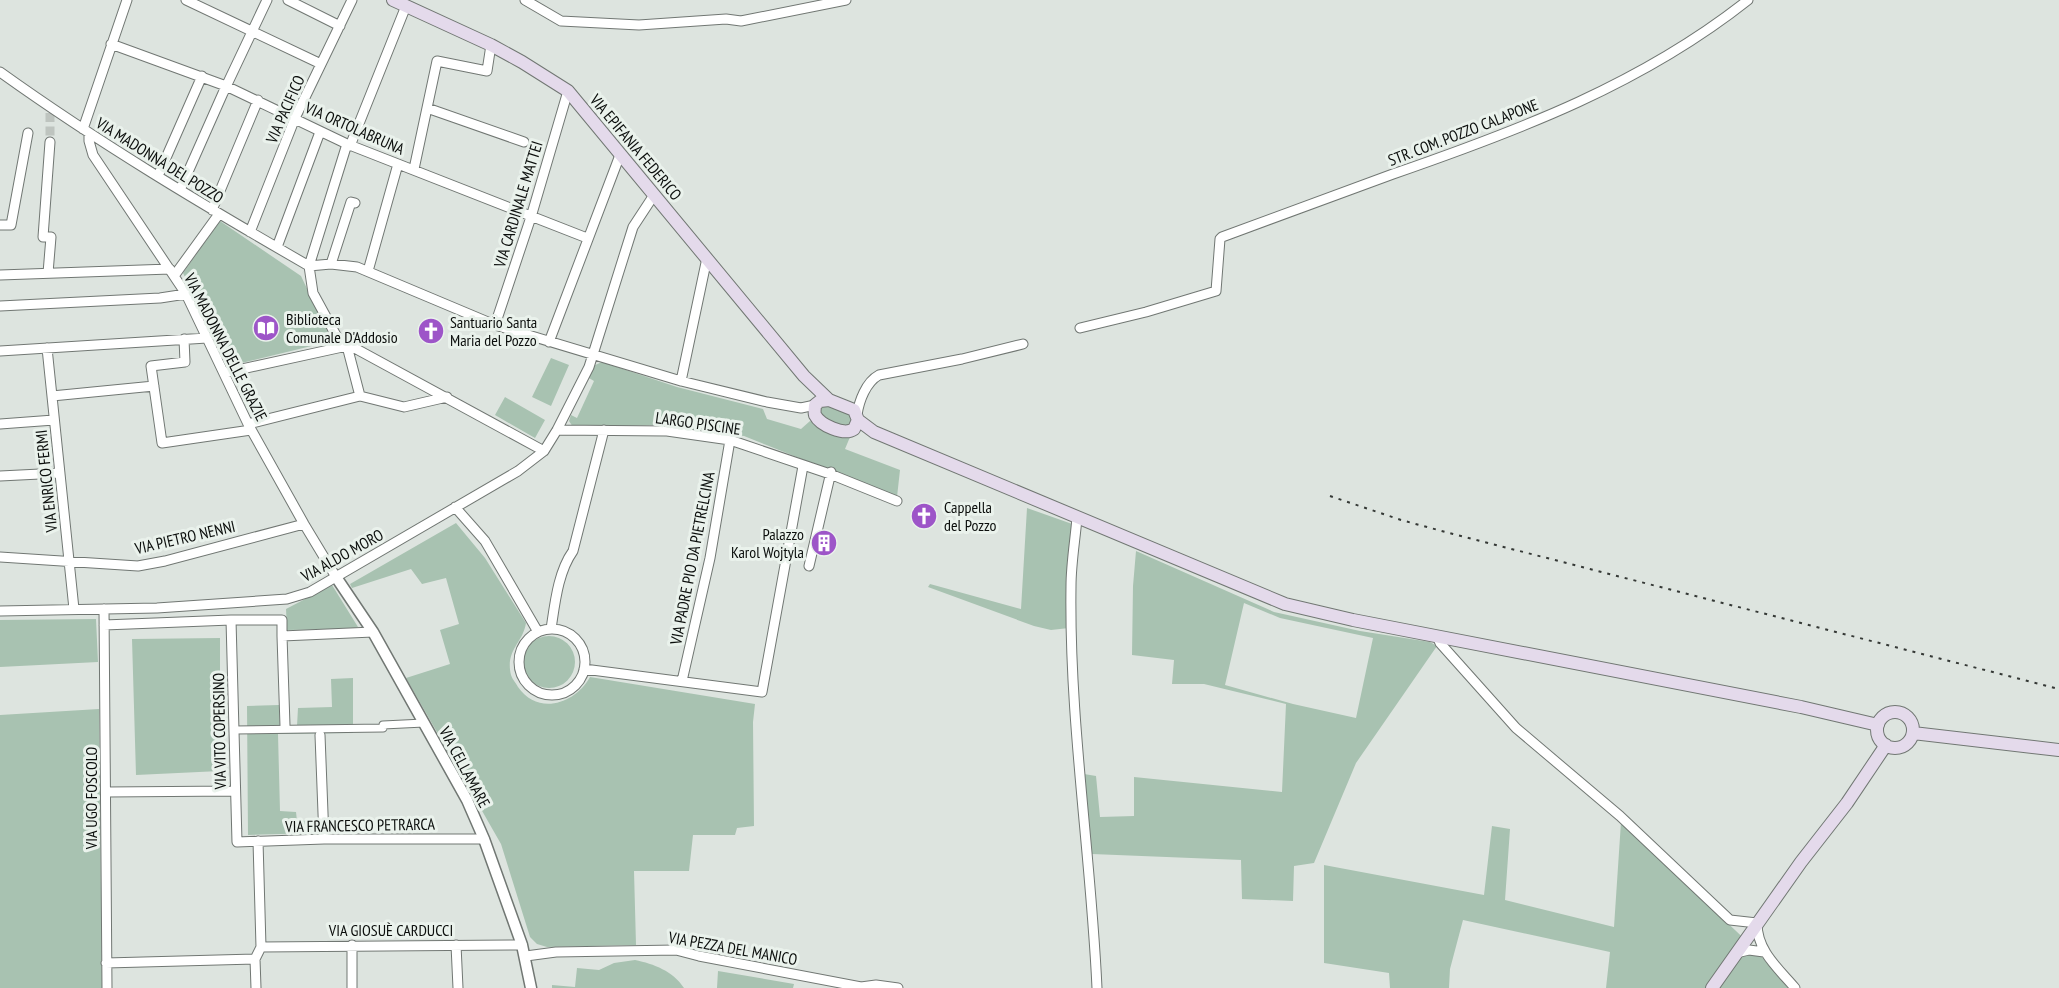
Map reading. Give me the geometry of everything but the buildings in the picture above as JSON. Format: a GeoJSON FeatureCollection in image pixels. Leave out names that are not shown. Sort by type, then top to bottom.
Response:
{"type":"FeatureCollection","features":[{"type":"Feature","properties":{"kind":"main road","name":"VIA EPIFANIA FEDERICO"},"geometry":{"type":"LineString","coordinates":[[393,0],[491,45],[568,92],[804,376],[829,400]]}},
{"type":"Feature","properties":{"kind":"main road","name":"VIA EPIFANIA FEDERICO"},"geometry":{"type":"LineString","coordinates":[[804,376],[813,392],[816,409]]}},
{"type":"Feature","properties":{"kind":"main road"},"geometry":{"type":"LineString","coordinates":[[858,417],[857,425],[846,433],[838,431],[816,409],[829,400],[843,405],[854,410],[874,432],[1285,604],[1801,707],[1878,725]]}},
{"type":"Feature","properties":{"kind":"main road"},"geometry":{"type":"LineString","coordinates":[[851,431],[920,451]]}},
{"type":"Feature","properties":{"kind":"main road"},"geometry":{"type":"LineString","coordinates":[[1899,712],[1910,720],[1913,733],[1910,741],[1903,747],[1894,748],[1886,746],[1879,739],[1878,725],[1886,714],[1899,712]]}},
{"type":"Feature","properties":{"kind":"main road"},"geometry":{"type":"LineString","coordinates":[[1913,733],[2059,750]]}},
{"type":"Feature","properties":{"kind":"main road"},"geometry":{"type":"LineString","coordinates":[[1712,988],[1886,746]]}},
{"type":"Feature","properties":{"kind":"street"},"geometry":{"type":"LineString","coordinates":[[86,131],[111,44],[127,0]]}},
{"type":"Feature","properties":{"kind":"street"},"geometry":{"type":"LineString","coordinates":[[186,0],[321,64]]}},
{"type":"Feature","properties":{"kind":"street"},"geometry":{"type":"LineString","coordinates":[[180,190],[267,0]]}},
{"type":"Feature","properties":{"kind":"street"},"geometry":{"type":"LineString","coordinates":[[288,0],[340,26]]}},
{"type":"Feature","properties":{"kind":"street","name":"VIA PACIFICO"},"geometry":{"type":"LineString","coordinates":[[250,232],[296,118],[352,0]]}},
{"type":"Feature","properties":{"kind":"street"},"geometry":{"type":"LineString","coordinates":[[525,0],[561,21],[639,25],[726,19],[741,21],[846,0]]}},
{"type":"Feature","properties":{"kind":"street","name":"STR. COM. POZZO CALAPONE"},"geometry":{"type":"LineString","coordinates":[[1080,328],[1146,312],[1216,291],[1222,237],[1493,139],[1582,102],[1650,67],[1723,20],[1748,0]]}},
{"type":"Feature","properties":{"kind":"street"},"geometry":{"type":"LineString","coordinates":[[406,6],[349,145],[309,266],[313,293],[338,339],[347,346],[447,397],[544,451]]}},
{"type":"Feature","properties":{"kind":"street","name":"VIA ORTOLABRUNA"},"geometry":{"type":"LineString","coordinates":[[111,44],[202,76],[258,100],[349,145],[587,238]]}},
{"type":"Feature","properties":{"kind":"street"},"geometry":{"type":"LineString","coordinates":[[414,169],[437,61],[486,71],[491,45]]}},
{"type":"Feature","properties":{"kind":"street","name":"VIA MADONNA DEL POZZO"},"geometry":{"type":"LineString","coordinates":[[0,72],[51,111],[215,212],[309,266]]}},
{"type":"Feature","properties":{"kind":"street"},"geometry":{"type":"LineString","coordinates":[[158,176],[202,76]]}},
{"type":"Feature","properties":{"kind":"street","name":"VIA CARDINALE MATTEI"},"geometry":{"type":"LineString","coordinates":[[495,325],[531,217],[568,92]]}},
{"type":"Feature","properties":{"kind":"street"},"geometry":{"type":"LineString","coordinates":[[0,275],[172,273],[215,212],[258,100]]}},
{"type":"Feature","properties":{"kind":"street"},"geometry":{"type":"LineString","coordinates":[[427,108],[524,142]]}},
{"type":"Feature","properties":{"kind":"street","name":"VIA MADONNA DELLE GRAZIE"},"geometry":{"type":"LineString","coordinates":[[86,131],[93,154],[186,294],[250,427],[336,577]]}},
{"type":"Feature","properties":{"kind":"street"},"geometry":{"type":"LineString","coordinates":[[277,247],[320,132]]}},
{"type":"Feature","properties":{"kind":"street"},"geometry":{"type":"LineString","coordinates":[[0,225],[11,225],[28,133]]}},
{"type":"Feature","properties":{"kind":"street"},"geometry":{"type":"LineString","coordinates":[[48,273],[51,237],[43,237],[50,142]]}},
{"type":"Feature","properties":{"kind":"street"},"geometry":{"type":"LineString","coordinates":[[549,342],[620,154]]}},
{"type":"Feature","properties":{"kind":"street"},"geometry":{"type":"LineString","coordinates":[[368,271],[398,164]]}},
{"type":"Feature","properties":{"kind":"street","name":"VIA ALDO MORO"},"geometry":{"type":"LineString","coordinates":[[0,610],[158,608],[287,599],[310,592],[518,471],[544,451],[588,369],[633,227],[654,195]]}},
{"type":"Feature","properties":{"kind":"street"},"geometry":{"type":"LineString","coordinates":[[332,264],[351,202],[355,203]]}},
{"type":"Feature","properties":{"kind":"street"},"geometry":{"type":"LineString","coordinates":[[681,381],[707,258]]}},
{"type":"Feature","properties":{"kind":"street"},"geometry":{"type":"LineString","coordinates":[[309,266],[332,264],[357,267],[495,325],[594,356],[766,402],[816,409]]}},
{"type":"Feature","properties":{"kind":"street"},"geometry":{"type":"LineString","coordinates":[[0,306],[160,298],[186,294]]}},
{"type":"Feature","properties":{"kind":"street"},"geometry":{"type":"LineString","coordinates":[[0,351],[207,338]]}},
{"type":"Feature","properties":{"kind":"street"},"geometry":{"type":"LineString","coordinates":[[184,339],[185,362],[151,366],[162,443],[250,427],[360,396],[404,407],[447,397]]}},
{"type":"Feature","properties":{"kind":"street"},"geometry":{"type":"LineString","coordinates":[[858,417],[858,406],[867,387],[873,378],[879,375],[983,355],[1023,344]]}},
{"type":"Feature","properties":{"kind":"street"},"geometry":{"type":"LineString","coordinates":[[224,373],[347,346]]}},
{"type":"Feature","properties":{"kind":"street"},"geometry":{"type":"LineString","coordinates":[[347,346],[360,396]]}},
{"type":"Feature","properties":{"kind":"street","name":"VIA ENRICO FERMI"},"geometry":{"type":"LineString","coordinates":[[47,348],[74,609]]}},
{"type":"Feature","properties":{"kind":"street"},"geometry":{"type":"LineString","coordinates":[[52,396],[154,386]]}},
{"type":"Feature","properties":{"kind":"street"},"geometry":{"type":"LineString","coordinates":[[843,405],[855,399],[867,387]]}},
{"type":"Feature","properties":{"kind":"street"},"geometry":{"type":"LineString","coordinates":[[0,424],[54,420]]}},
{"type":"Feature","properties":{"kind":"street","name":"LARGO PISCINE"},"geometry":{"type":"LineString","coordinates":[[557,430],[667,431],[730,440],[803,466],[830,473],[897,501]]}},
{"type":"Feature","properties":{"kind":"street"},"geometry":{"type":"LineString","coordinates":[[551,629],[554,606],[563,572],[566,561],[573,551],[604,430]]}},
{"type":"Feature","properties":{"kind":"street","name":"VIA PADRE PIO DA PIETRELCINA"},"geometry":{"type":"LineString","coordinates":[[682,681],[710,558],[730,440]]}},
{"type":"Feature","properties":{"kind":"street"},"geometry":{"type":"LineString","coordinates":[[585,669],[762,692],[803,466]]}},
{"type":"Feature","properties":{"kind":"street"},"geometry":{"type":"LineString","coordinates":[[0,476],[60,473]]}},
{"type":"Feature","properties":{"kind":"street"},"geometry":{"type":"LineString","coordinates":[[809,566],[830,473]]}},
{"type":"Feature","properties":{"kind":"street"},"geometry":{"type":"LineString","coordinates":[[455,507],[485,541],[538,632]]}},
{"type":"Feature","properties":{"kind":"street"},"geometry":{"type":"LineString","coordinates":[[1077,518],[1071,584],[1072,658],[1076,740],[1097,988]]}},
{"type":"Feature","properties":{"kind":"street","name":"VIA PIETRO NENNI"},"geometry":{"type":"LineString","coordinates":[[0,557],[138,566],[304,524]]}},
{"type":"Feature","properties":{"kind":"street","name":"VIA CELLAMARE"},"geometry":{"type":"LineString","coordinates":[[336,577],[373,632],[467,800],[484,839],[526,956],[531,988]]}},
{"type":"Feature","properties":{"kind":"street","name":"VIA UGO FOSCOLO"},"geometry":{"type":"LineString","coordinates":[[104,609],[107,988]]}},
{"type":"Feature","properties":{"kind":"street","name":"VIA VITO COPERSINO"},"geometry":{"type":"LineString","coordinates":[[231,620],[237,842]]}},
{"type":"Feature","properties":{"kind":"street"},"geometry":{"type":"LineString","coordinates":[[104,625],[282,620],[285,726]]}},
{"type":"Feature","properties":{"kind":"street"},"geometry":{"type":"LineString","coordinates":[[551,629],[570,634],[578,641],[583,650],[585,669],[573,688],[563,694],[552,696],[541,694],[523,680],[518,658],[528,638],[538,632],[551,629]]}},
{"type":"Feature","properties":{"kind":"street"},"geometry":{"type":"LineString","coordinates":[[282,636],[373,632]]}},
{"type":"Feature","properties":{"kind":"street"},"geometry":{"type":"LineString","coordinates":[[1437,636],[1440,643],[1516,728],[1620,816],[1730,920],[1757,923],[1758,941],[1764,952],[1795,988]]}},
{"type":"Feature","properties":{"kind":"street"},"geometry":{"type":"LineString","coordinates":[[234,730],[383,728],[383,725],[424,723]]}},
{"type":"Feature","properties":{"kind":"street"},"geometry":{"type":"LineString","coordinates":[[320,735],[324,839]]}},
{"type":"Feature","properties":{"kind":"street"},"geometry":{"type":"LineString","coordinates":[[106,792],[235,791]]}},
{"type":"Feature","properties":{"kind":"street","name":"VIA FRANCESCO PETRARCA"},"geometry":{"type":"LineString","coordinates":[[237,842],[324,839],[484,839]]}},
{"type":"Feature","properties":{"kind":"street"},"geometry":{"type":"LineString","coordinates":[[256,988],[255,958],[261,947],[258,841]]}},
{"type":"Feature","properties":{"kind":"street"},"geometry":{"type":"LineString","coordinates":[[352,945],[352,988]]}},
{"type":"Feature","properties":{"kind":"street"},"geometry":{"type":"LineString","coordinates":[[456,945],[458,988]]}},
{"type":"Feature","properties":{"kind":"street","name":"VIA GIOSUÈ CARDUCCI"},"geometry":{"type":"LineString","coordinates":[[261,947],[522,945]]}},
{"type":"Feature","properties":{"kind":"street","name":"VIA PEZZA DEL MANICO"},"geometry":{"type":"LineString","coordinates":[[526,956],[556,952],[676,950],[861,987],[876,985],[898,988]]}},
{"type":"Feature","properties":{"kind":"street"},"geometry":{"type":"LineString","coordinates":[[1736,953],[1749,950],[1764,952]]}},
{"type":"Feature","properties":{"kind":"street"},"geometry":{"type":"LineString","coordinates":[[106,963],[255,958]]}},
{"type":"Feature","properties":{"kind":"green space"},"geometry":{"type":"Polygon","coordinates":[[[220,221],[301,276],[332,341],[229,366],[183,273],[220,221]]]}},
{"type":"Feature","properties":{"kind":"green space"},"geometry":{"type":"Polygon","coordinates":[[[551,358],[569,365],[551,406],[532,397],[551,358]]]}},
{"type":"Feature","properties":{"kind":"green space"},"geometry":{"type":"Polygon","coordinates":[[[602,362],[677,387],[763,409],[767,419],[801,429],[810,421],[837,436],[850,437],[845,449],[900,470],[897,497],[744,436],[659,425],[573,427],[569,421],[571,415],[577,418],[594,381],[589,378],[593,366],[602,362]]]}},
{"type":"Feature","properties":{"kind":"green space"},"geometry":{"type":"Polygon","coordinates":[[[505,397],[545,420],[535,438],[495,415],[505,397]]]}},
{"type":"Feature","properties":{"kind":"green space"},"geometry":{"type":"Polygon","coordinates":[[[822,404],[852,414],[853,424],[842,428],[820,414],[819,407],[822,404]]]}},
{"type":"Feature","properties":{"kind":"green space"},"geometry":{"type":"Polygon","coordinates":[[[1027,508],[1075,525],[1069,628],[1051,630],[1034,626],[928,587],[930,584],[1021,609],[1027,508]]]}},
{"type":"Feature","properties":{"kind":"green space"},"geometry":{"type":"Polygon","coordinates":[[[456,523],[485,558],[526,623],[522,636],[512,653],[510,666],[512,678],[526,696],[546,704],[556,703],[575,694],[590,677],[755,704],[753,722],[754,826],[737,828],[735,835],[693,835],[689,871],[634,871],[636,945],[547,947],[537,944],[530,937],[501,844],[406,678],[450,664],[440,630],[459,624],[446,578],[422,584],[411,569],[352,588],[350,584],[456,523]]]}},
{"type":"Feature","properties":{"kind":"green space"},"geometry":{"type":"Polygon","coordinates":[[[1136,551],[1274,612],[1360,631],[1430,642],[1437,646],[1356,763],[1314,863],[1294,866],[1293,901],[1242,899],[1241,860],[1092,854],[1084,774],[1096,776],[1100,817],[1134,816],[1134,777],[1282,792],[1286,704],[1204,684],[1172,684],[1174,660],[1132,655],[1136,551]],[[1244,603],[1225,685],[1293,704],[1356,718],[1373,638],[1280,618],[1244,603]]]}},
{"type":"Feature","properties":{"kind":"green space"},"geometry":{"type":"Polygon","coordinates":[[[332,585],[358,627],[287,630],[286,609],[332,585]]]}},
{"type":"Feature","properties":{"kind":"green space"},"geometry":{"type":"Polygon","coordinates":[[[96,619],[98,662],[0,667],[0,620],[96,619]]]}},
{"type":"Feature","properties":{"kind":"green space"},"geometry":{"type":"Polygon","coordinates":[[[549,636],[563,640],[571,648],[575,662],[571,676],[563,684],[549,688],[535,684],[527,676],[523,662],[527,648],[535,640],[549,636]]]}},
{"type":"Feature","properties":{"kind":"green space"},"geometry":{"type":"Polygon","coordinates":[[[220,638],[220,771],[136,775],[132,639],[220,638]]]}},
{"type":"Feature","properties":{"kind":"green space"},"geometry":{"type":"Polygon","coordinates":[[[353,678],[353,733],[278,734],[280,811],[296,812],[297,821],[317,820],[317,833],[248,835],[247,706],[279,705],[280,727],[297,726],[298,708],[332,707],[331,679],[353,678]]]}},
{"type":"Feature","properties":{"kind":"green space"},"geometry":{"type":"Polygon","coordinates":[[[99,709],[102,988],[0,988],[0,715],[99,709]]]}},
{"type":"Feature","properties":{"kind":"green space"},"geometry":{"type":"Polygon","coordinates":[[[1621,822],[1755,949],[1788,988],[1606,988],[1610,952],[1463,920],[1450,969],[1449,988],[1390,988],[1389,973],[1324,963],[1324,865],[1484,895],[1492,826],[1510,829],[1505,900],[1614,927],[1621,822]]]}},
{"type":"Feature","properties":{"kind":"green space"},"geometry":{"type":"Polygon","coordinates":[[[635,960],[662,969],[680,982],[684,988],[552,988],[552,985],[575,987],[577,968],[599,970],[614,963],[635,960]]]}},
{"type":"Feature","properties":{"kind":"green space"},"geometry":{"type":"Polygon","coordinates":[[[718,971],[794,984],[793,988],[717,988],[718,971]]]}},
{"type":"Feature","properties":{"kind":"tunnel"},"geometry":{"type":"LineString","coordinates":[[50,113],[50,142]]}},
{"type":"Feature","properties":{"kind":"railway"},"geometry":{"type":"LineString","coordinates":[[1330,496],[1401,520],[1453,534],[2059,689]]}},
{"type":"Feature","properties":{"kind":"place","name":"Biblioteca Comunale D'Addosio"},"geometry":{"type":"Point","coordinates":[266,328]}},
{"type":"Feature","properties":{"kind":"place","name":"Santuario Santa Maria del Pozzo"},"geometry":{"type":"Point","coordinates":[431,331]}},
{"type":"Feature","properties":{"kind":"place","name":"Cappella del Pozzo"},"geometry":{"type":"Point","coordinates":[924,516]}},
{"type":"Feature","properties":{"kind":"place","name":"Palazzo Karol Wojtyla"},"geometry":{"type":"Point","coordinates":[824,543]}}]}
